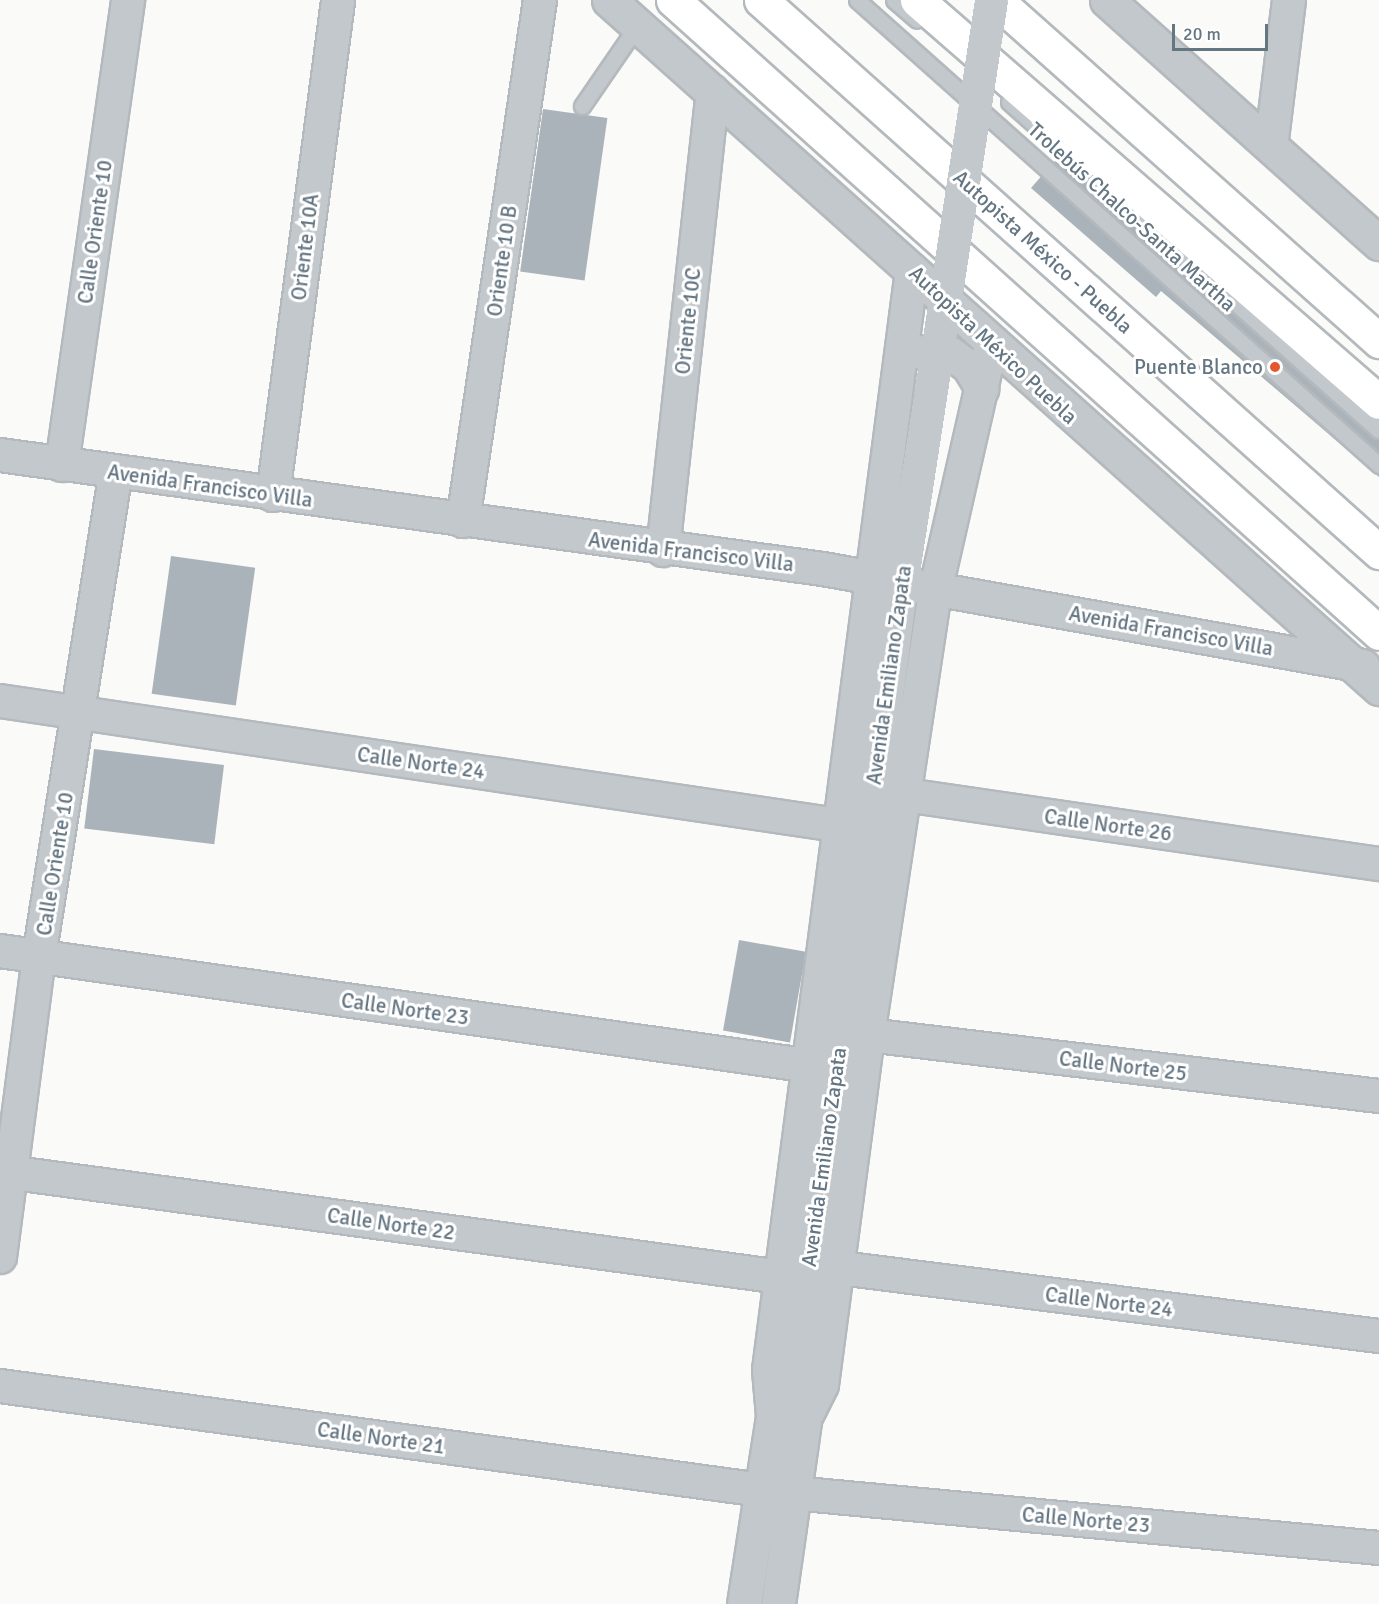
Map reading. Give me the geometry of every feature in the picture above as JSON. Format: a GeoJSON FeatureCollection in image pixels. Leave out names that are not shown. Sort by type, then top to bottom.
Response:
{"type":"FeatureCollection","features":[{"type":"Feature","properties":{"kind":"highway","name":"Autopista México Puebla"},"geometry":{"type":"LineString","coordinates":[[673,0],[1379,633]]}},
{"type":"Feature","properties":{"kind":"highway","name":"Autopista México - Puebla"},"geometry":{"type":"LineString","coordinates":[[761,0],[1379,552]]}},
{"type":"Feature","properties":{"kind":"highway"},"geometry":{"type":"LineString","coordinates":[[917,0],[1379,402]]}},
{"type":"Feature","properties":{"kind":"highway"},"geometry":{"type":"LineString","coordinates":[[996,0],[1379,341]]}},
{"type":"Feature","properties":{"kind":"street","name":"Calle Oriente 10"},"geometry":{"type":"LineString","coordinates":[[62,465],[128,0]]}},
{"type":"Feature","properties":{"kind":"street","name":"Oriente 10A"},"geometry":{"type":"LineString","coordinates":[[273,495],[338,0]]}},
{"type":"Feature","properties":{"kind":"street","name":"Oriente 10 B"},"geometry":{"type":"LineString","coordinates":[[463,521],[540,0]]}},
{"type":"Feature","properties":{"kind":"street","name":"Autopista México Puebla"},"geometry":{"type":"LineString","coordinates":[[609,0],[912,270],[991,346],[1365,666],[1379,688]]}},
{"type":"Feature","properties":{"kind":"street","name":"Avenida Emiliano Zapata"},"geometry":{"type":"LineString","coordinates":[[744,1604],[761,1490],[788,1419],[899,598],[991,0]]}},
{"type":"Feature","properties":{"kind":"street"},"geometry":{"type":"LineString","coordinates":[[1107,0],[1379,243]]}},
{"type":"Feature","properties":{"kind":"street"},"geometry":{"type":"LineString","coordinates":[[1271,147],[1289,0]]}},
{"type":"Feature","properties":{"kind":"street","name":"Oriente 10C"},"geometry":{"type":"LineString","coordinates":[[663,550],[713,92]]}},
{"type":"Feature","properties":{"kind":"street"},"geometry":{"type":"LineString","coordinates":[[912,270],[843,826],[769,1371],[788,1419],[822,1385],[840,1268],[867,1035],[936,588],[991,346]]}},
{"type":"Feature","properties":{"kind":"street"},"geometry":{"type":"LineString","coordinates":[[902,355],[926,349],[950,353],[969,368],[982,389]]}},
{"type":"Feature","properties":{"kind":"street","name":"Avenida Francisco Villa"},"geometry":{"type":"LineString","coordinates":[[0,455],[936,588],[1365,666]]}},
{"type":"Feature","properties":{"kind":"street","name":"Calle Oriente 10"},"geometry":{"type":"LineString","coordinates":[[0,1257],[4,1172],[80,713],[116,472]]}},
{"type":"Feature","properties":{"kind":"street","name":"Calle Norte 24"},"geometry":{"type":"LineString","coordinates":[[0,701],[843,826]]}},
{"type":"Feature","properties":{"kind":"street"},"geometry":{"type":"LineString","coordinates":[[843,826],[905,795]]}},
{"type":"Feature","properties":{"kind":"street","name":"Calle Norte 26"},"geometry":{"type":"LineString","coordinates":[[905,795],[1379,864]]}},
{"type":"Feature","properties":{"kind":"street","name":"Calle Norte 23"},"geometry":{"type":"LineString","coordinates":[[0,951],[811,1066]]}},
{"type":"Feature","properties":{"kind":"street","name":"Calle Norte 25"},"geometry":{"type":"LineString","coordinates":[[867,1035],[1379,1096]]}},
{"type":"Feature","properties":{"kind":"street","name":"Calle Norte 22"},"geometry":{"type":"LineString","coordinates":[[4,1172],[781,1277]]}},
{"type":"Feature","properties":{"kind":"street","name":"Calle Norte 24"},"geometry":{"type":"LineString","coordinates":[[840,1268],[1379,1336]]}},
{"type":"Feature","properties":{"kind":"street","name":"Calle Norte 21"},"geometry":{"type":"LineString","coordinates":[[0,1386],[761,1490]]}},
{"type":"Feature","properties":{"kind":"street","name":"Avenida Emiliano Zapata"},"geometry":{"type":"LineString","coordinates":[[778,1604],[793,1493],[788,1419]]}},
{"type":"Feature","properties":{"kind":"street","name":"Calle Norte 23"},"geometry":{"type":"LineString","coordinates":[[793,1493],[1379,1548]]}},
{"type":"Feature","properties":{"kind":"lane","name":"Trolebús Chalco-Santa Martha"},"geometry":{"type":"LineString","coordinates":[[857,0],[1379,465]]}},
{"type":"Feature","properties":{"kind":"lane"},"geometry":{"type":"LineString","coordinates":[[894,0],[1379,430]]}},
{"type":"Feature","properties":{"kind":"lane"},"geometry":{"type":"LineString","coordinates":[[582,106],[637,26]]}},
{"type":"Feature","properties":{"kind":"building"},"geometry":{"type":"Polygon","coordinates":[[[543,109],[607,118],[585,280],[520,271],[543,109]]]}},
{"type":"Feature","properties":{"kind":"building","name":"Puente Blanco"},"geometry":{"type":"Polygon","coordinates":[[[1059,156],[1379,437],[1379,477],[1161,291],[1156,297],[1031,188],[1059,156]]]}},
{"type":"Feature","properties":{"kind":"building"},"geometry":{"type":"Polygon","coordinates":[[[171,556],[255,568],[236,705],[152,694],[171,556]]]}},
{"type":"Feature","properties":{"kind":"building"},"geometry":{"type":"Polygon","coordinates":[[[94,749],[224,765],[214,844],[84,828],[94,749]]]}},
{"type":"Feature","properties":{"kind":"building"},"geometry":{"type":"Polygon","coordinates":[[[739,940],[806,952],[790,1042],[723,1031],[739,940]]]}},
{"type":"Feature","properties":{"kind":"place","name":"Puente Blanco"},"geometry":{"type":"Point","coordinates":[1275,367]}}]}
